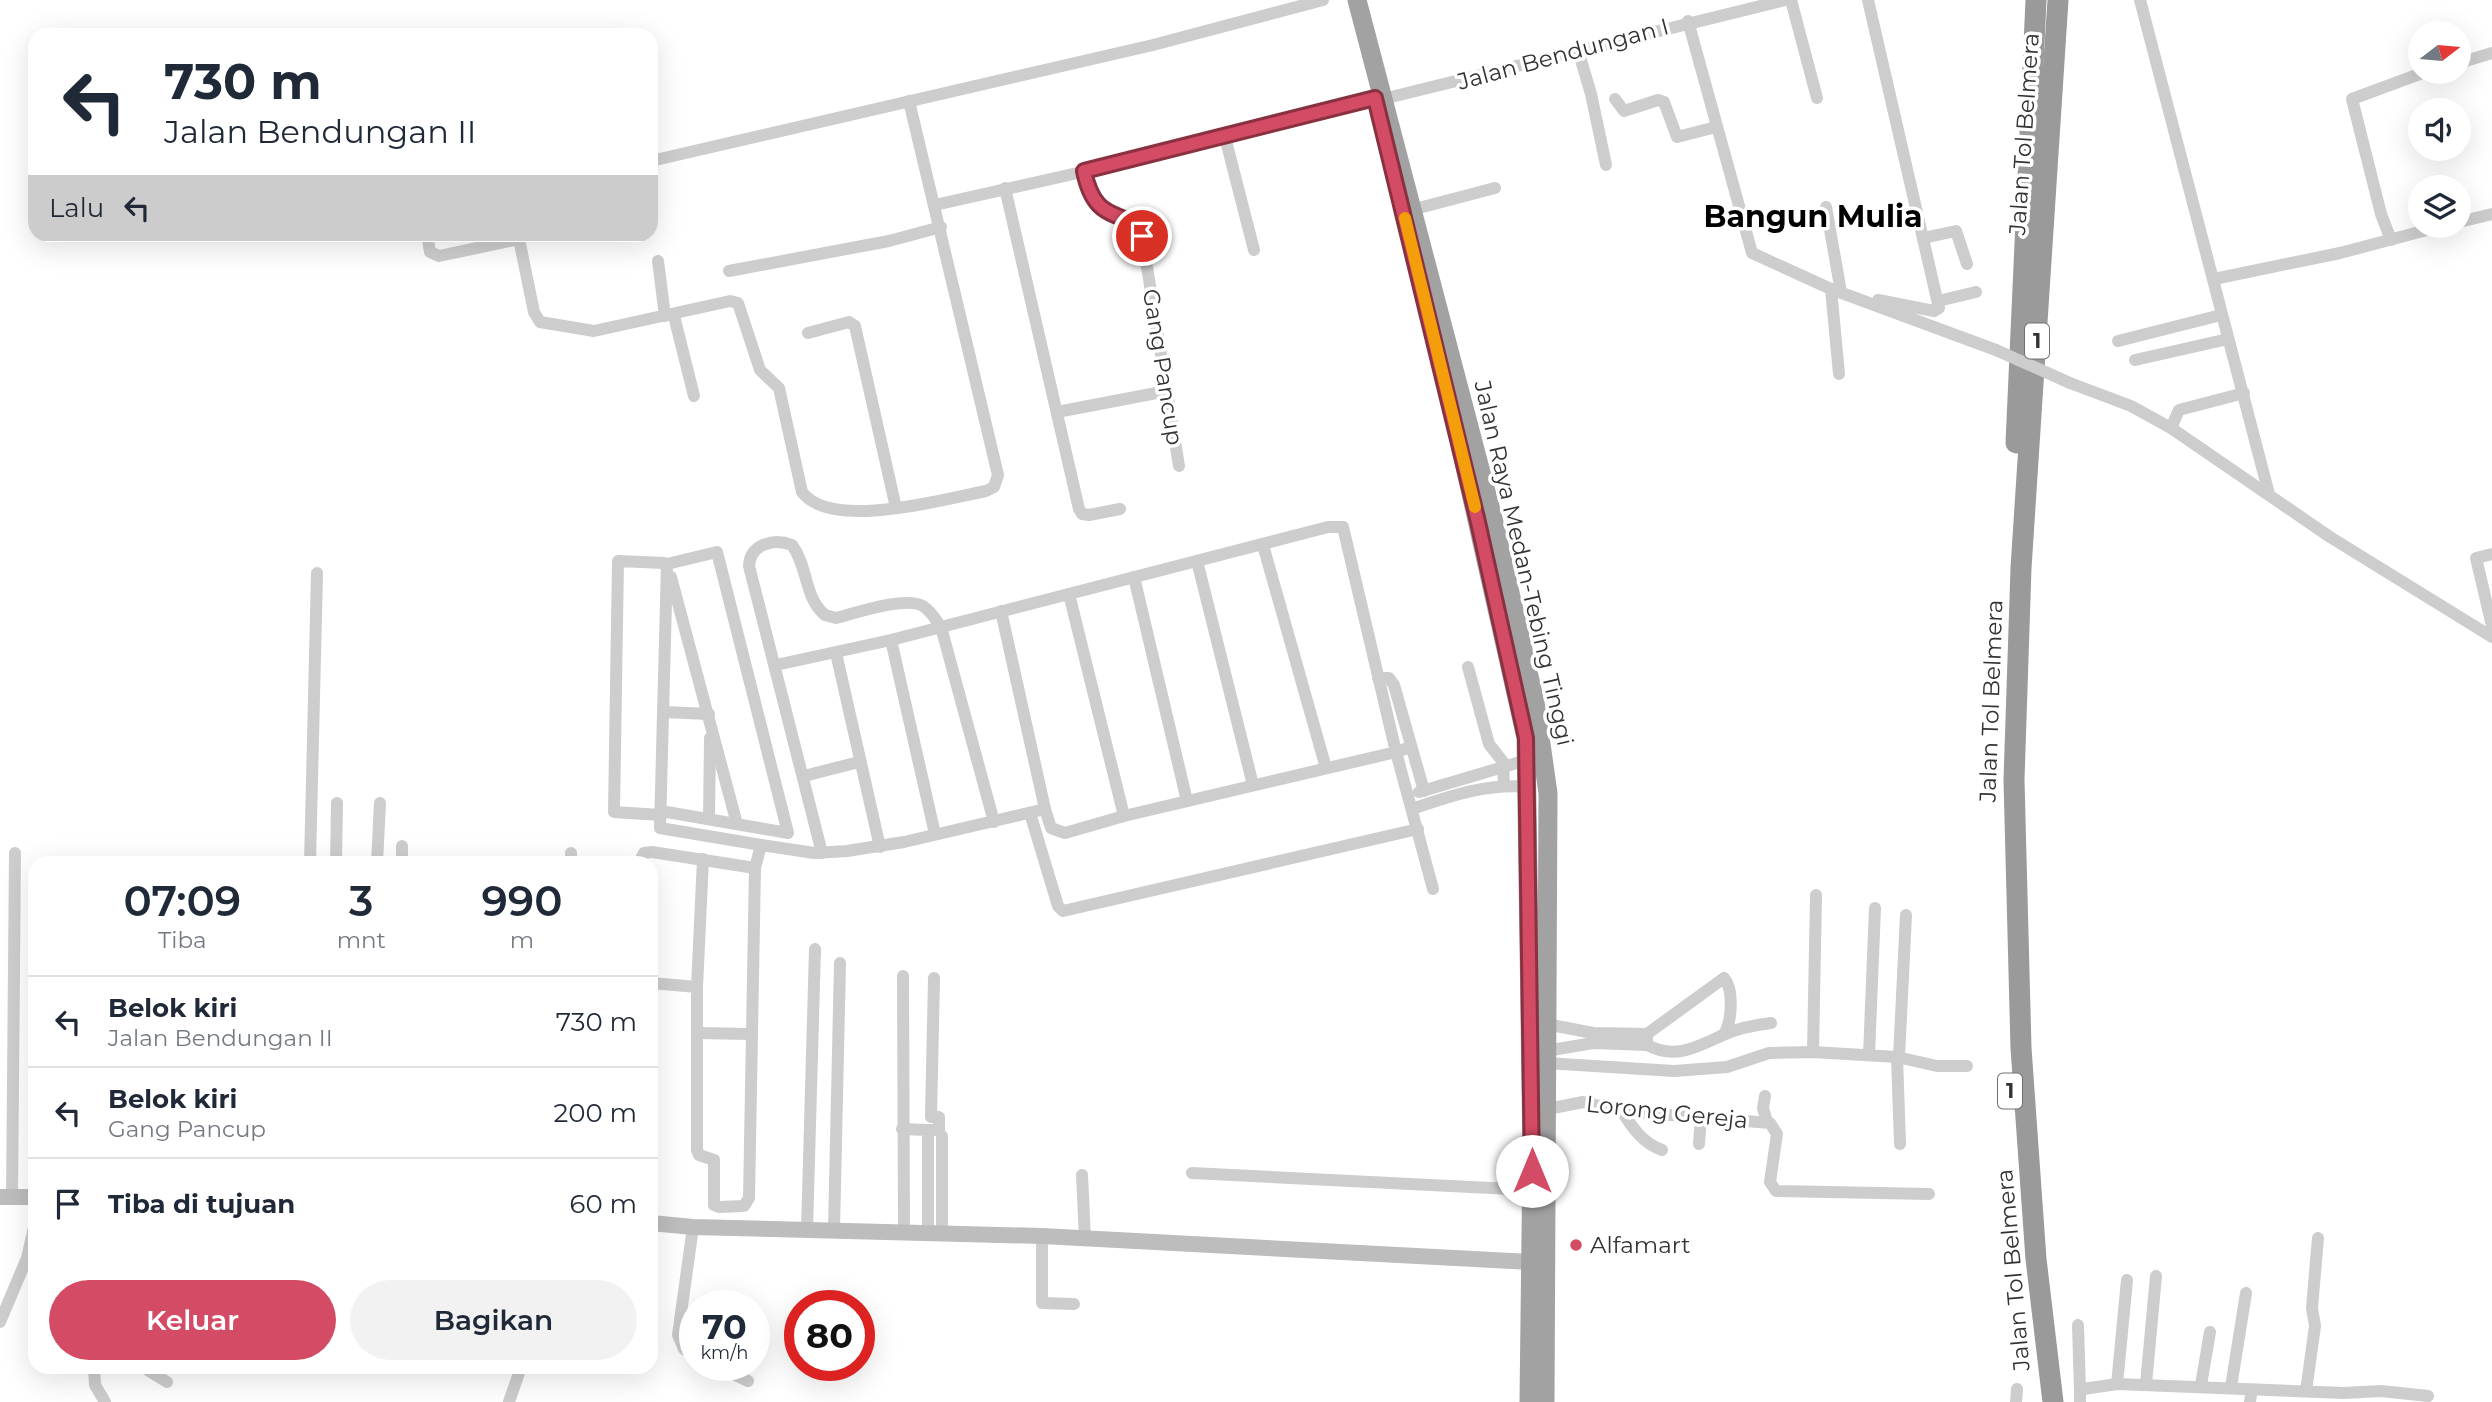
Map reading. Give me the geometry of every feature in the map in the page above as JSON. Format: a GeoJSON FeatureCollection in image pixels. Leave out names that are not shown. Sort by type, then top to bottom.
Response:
{"type":"FeatureCollection","features":[{"type":"Feature","properties":{"kind":"highway","name":"Jalan Raya Medan-Tebing Tinggi"},"geometry":{"type":"LineString","coordinates":[[1349,0],[1411,209],[1493,518],[1535,702],[1548,793],[1546,937],[1538,971],[1529,1402]]}},
{"type":"Feature","properties":{"kind":"highway","name":"Jalan Raya Medan-Tebing Tinggi"},"geometry":{"type":"LineString","coordinates":[[1357,0],[1522,714],[1529,787],[1529,947],[1538,971],[1546,1024],[1548,1109],[1545,1402]]}},
{"type":"Feature","properties":{"kind":"highway","name":"Jalan Tol Belmera"},"geometry":{"type":"LineString","coordinates":[[2036,0],[2010,694],[2021,1048],[2038,1280],[2053,1402]]}},
{"type":"Feature","properties":{"kind":"highway","name":"Jalan Tol Belmera"},"geometry":{"type":"LineString","coordinates":[[2039,1402],[2027,1313],[2007,1047],[2000,779],[2021,568],[2058,0]]}},
{"type":"Feature","properties":{"kind":"main road"},"geometry":{"type":"LineString","coordinates":[[6,1197],[28,1197]]}},
{"type":"Feature","properties":{"kind":"main road"},"geometry":{"type":"LineString","coordinates":[[658,1224],[692,1227],[1042,1236],[1530,1262]]}},
{"type":"Feature","properties":{"kind":"street"},"geometry":{"type":"LineString","coordinates":[[658,159],[1153,45],[1323,0]]}},
{"type":"Feature","properties":{"kind":"street","name":"Jalan Bendungan I"},"geometry":{"type":"LineString","coordinates":[[935,205],[1226,137],[1578,50],[1751,4],[1785,0]]}},
{"type":"Feature","properties":{"kind":"street"},"geometry":{"type":"LineString","coordinates":[[1791,0],[1817,98]]}},
{"type":"Feature","properties":{"kind":"street"},"geometry":{"type":"LineString","coordinates":[[1868,0],[1896,133],[1939,308],[1936,311],[1886,300],[1874,303]]}},
{"type":"Feature","properties":{"kind":"street"},"geometry":{"type":"LineString","coordinates":[[2140,0],[2269,494]]}},
{"type":"Feature","properties":{"kind":"street"},"geometry":{"type":"LineString","coordinates":[[1688,22],[1752,253],[1836,291],[1996,350],[2070,383],[2131,406],[2171,428],[2330,537],[2490,631]]}},
{"type":"Feature","properties":{"kind":"street"},"geometry":{"type":"LineString","coordinates":[[1578,50],[1591,94],[1606,165]]}},
{"type":"Feature","properties":{"kind":"street"},"geometry":{"type":"LineString","coordinates":[[2471,59],[2492,53]]}},
{"type":"Feature","properties":{"kind":"street"},"geometry":{"type":"LineString","coordinates":[[2391,240],[2381,214],[2352,99],[2408,79]]}},
{"type":"Feature","properties":{"kind":"street"},"geometry":{"type":"LineString","coordinates":[[1615,99],[1624,111],[1658,100],[1664,102],[1677,137],[1716,127]]}},
{"type":"Feature","properties":{"kind":"street"},"geometry":{"type":"LineString","coordinates":[[520,242],[534,312],[540,322],[594,331],[730,301],[740,306],[760,370],[779,388],[805,497],[832,508],[856,513],[986,491],[994,487],[998,480],[909,101]]}},
{"type":"Feature","properties":{"kind":"street"},"geometry":{"type":"LineString","coordinates":[[1226,137],[1254,250]]}},
{"type":"Feature","properties":{"kind":"street","name":"Gang Pancup"},"geometry":{"type":"LineString","coordinates":[[1084,171],[1092,200],[1111,215],[1135,226],[1142,236],[1179,466]]}},
{"type":"Feature","properties":{"kind":"street"},"geometry":{"type":"LineString","coordinates":[[1005,188],[1082,514],[1089,516],[1120,509]]}},
{"type":"Feature","properties":{"kind":"street"},"geometry":{"type":"LineString","coordinates":[[1411,209],[1495,188]]}},
{"type":"Feature","properties":{"kind":"street"},"geometry":{"type":"LineString","coordinates":[[1826,208],[1836,291],[1839,374]]}},
{"type":"Feature","properties":{"kind":"street"},"geometry":{"type":"LineString","coordinates":[[2471,219],[2492,214]]}},
{"type":"Feature","properties":{"kind":"street"},"geometry":{"type":"LineString","coordinates":[[729,271],[888,241],[940,227]]}},
{"type":"Feature","properties":{"kind":"street"},"geometry":{"type":"LineString","coordinates":[[1923,238],[1956,231],[1967,264]]}},
{"type":"Feature","properties":{"kind":"street"},"geometry":{"type":"LineString","coordinates":[[2214,279],[2408,235]]}},
{"type":"Feature","properties":{"kind":"street"},"geometry":{"type":"LineString","coordinates":[[428,242],[430,251],[439,256],[505,242]]}},
{"type":"Feature","properties":{"kind":"street"},"geometry":{"type":"LineString","coordinates":[[657,261],[694,396]]}},
{"type":"Feature","properties":{"kind":"street"},"geometry":{"type":"LineString","coordinates":[[1938,300],[1976,292]]}},
{"type":"Feature","properties":{"kind":"street"},"geometry":{"type":"LineString","coordinates":[[2118,341],[2221,315]]}},
{"type":"Feature","properties":{"kind":"street"},"geometry":{"type":"LineString","coordinates":[[808,333],[849,322],[855,326],[896,508]]}},
{"type":"Feature","properties":{"kind":"street"},"geometry":{"type":"LineString","coordinates":[[2135,360],[2228,339]]}},
{"type":"Feature","properties":{"kind":"street"},"geometry":{"type":"LineString","coordinates":[[1057,412],[1167,391]]}},
{"type":"Feature","properties":{"kind":"street"},"geometry":{"type":"LineString","coordinates":[[2171,428],[2179,410],[2244,393]]}},
{"type":"Feature","properties":{"kind":"street"},"geometry":{"type":"LineString","coordinates":[[776,665],[891,640],[1328,527],[1343,527],[1396,752],[1433,889]]}},
{"type":"Feature","properties":{"kind":"street"},"geometry":{"type":"LineString","coordinates":[[818,853],[804,776],[749,566],[749,556],[761,545],[775,542],[792,545],[802,561],[809,590],[825,615],[836,618],[913,602],[930,611],[941,627],[994,822]]}},
{"type":"Feature","properties":{"kind":"street"},"geometry":{"type":"LineString","coordinates":[[1263,545],[1326,768]]}},
{"type":"Feature","properties":{"kind":"street"},"geometry":{"type":"LineString","coordinates":[[717,552],[788,833],[709,818],[614,812],[618,561],[665,563],[717,552]]}},
{"type":"Feature","properties":{"kind":"street"},"geometry":{"type":"LineString","coordinates":[[2490,631],[2476,558],[2492,554]]}},
{"type":"Feature","properties":{"kind":"street"},"geometry":{"type":"LineString","coordinates":[[1197,561],[1253,785]]}},
{"type":"Feature","properties":{"kind":"street"},"geometry":{"type":"LineString","coordinates":[[665,563],[660,828],[758,855]]}},
{"type":"Feature","properties":{"kind":"street"},"geometry":{"type":"LineString","coordinates":[[665,563],[710,718],[737,824]]}},
{"type":"Feature","properties":{"kind":"street"},"geometry":{"type":"LineString","coordinates":[[310,856],[317,573]]}},
{"type":"Feature","properties":{"kind":"street"},"geometry":{"type":"LineString","coordinates":[[1134,577],[1187,801]]}},
{"type":"Feature","properties":{"kind":"street"},"geometry":{"type":"LineString","coordinates":[[1069,594],[1124,816]]}},
{"type":"Feature","properties":{"kind":"street"},"geometry":{"type":"LineString","coordinates":[[1001,611],[1045,809],[1051,828],[1065,833],[1124,816],[1412,747]]}},
{"type":"Feature","properties":{"kind":"street"},"geometry":{"type":"LineString","coordinates":[[891,640],[935,834]]}},
{"type":"Feature","properties":{"kind":"street"},"geometry":{"type":"LineString","coordinates":[[835,653],[880,846]]}},
{"type":"Feature","properties":{"kind":"street"},"geometry":{"type":"LineString","coordinates":[[1468,667],[1489,744],[1501,757],[1504,785]]}},
{"type":"Feature","properties":{"kind":"street"},"geometry":{"type":"LineString","coordinates":[[1378,678],[1389,678],[1394,685],[1424,791]]}},
{"type":"Feature","properties":{"kind":"street"},"geometry":{"type":"LineString","coordinates":[[664,712],[710,718]]}},
{"type":"Feature","properties":{"kind":"street"},"geometry":{"type":"LineString","coordinates":[[709,818],[710,718]]}},
{"type":"Feature","properties":{"kind":"street"},"geometry":{"type":"LineString","coordinates":[[1408,794],[1527,760]]}},
{"type":"Feature","properties":{"kind":"street"},"geometry":{"type":"LineString","coordinates":[[804,776],[859,762]]}},
{"type":"Feature","properties":{"kind":"street"},"geometry":{"type":"LineString","coordinates":[[1412,809],[1458,794],[1504,785],[1529,787]]}},
{"type":"Feature","properties":{"kind":"street"},"geometry":{"type":"LineString","coordinates":[[337,803],[337,856]]}},
{"type":"Feature","properties":{"kind":"street"},"geometry":{"type":"LineString","coordinates":[[377,856],[380,803]]}},
{"type":"Feature","properties":{"kind":"street"},"geometry":{"type":"LineString","coordinates":[[642,856],[644,853],[652,852],[703,859],[795,850],[818,853],[880,846],[1045,809]]}},
{"type":"Feature","properties":{"kind":"street"},"geometry":{"type":"LineString","coordinates":[[1030,813],[1058,906],[1063,911],[1418,829]]}},
{"type":"Feature","properties":{"kind":"street"},"geometry":{"type":"LineString","coordinates":[[402,846],[402,856]]}},
{"type":"Feature","properties":{"kind":"street"},"geometry":{"type":"LineString","coordinates":[[6,1197],[15,853]]}},
{"type":"Feature","properties":{"kind":"street"},"geometry":{"type":"LineString","coordinates":[[703,859],[697,987],[697,1150],[699,1155],[713,1160],[713,1201],[719,1208],[744,1206],[750,1198],[750,1034],[758,855]]}},
{"type":"Feature","properties":{"kind":"street"},"geometry":{"type":"LineString","coordinates":[[1813,1052],[1816,895]]}},
{"type":"Feature","properties":{"kind":"street"},"geometry":{"type":"LineString","coordinates":[[1869,1055],[1875,908]]}},
{"type":"Feature","properties":{"kind":"street"},"geometry":{"type":"LineString","coordinates":[[1900,1144],[1898,1057],[1906,915]]}},
{"type":"Feature","properties":{"kind":"street"},"geometry":{"type":"LineString","coordinates":[[807,1230],[815,949]]}},
{"type":"Feature","properties":{"kind":"street"},"geometry":{"type":"LineString","coordinates":[[834,1230],[840,963]]}},
{"type":"Feature","properties":{"kind":"street"},"geometry":{"type":"LineString","coordinates":[[903,976],[904,1233]]}},
{"type":"Feature","properties":{"kind":"street"},"geometry":{"type":"LineString","coordinates":[[902,1129],[939,1130],[939,1117],[931,1116],[934,978]]}},
{"type":"Feature","properties":{"kind":"street"},"geometry":{"type":"LineString","coordinates":[[1647,1040],[1724,978],[1728,985],[1730,1025],[1724,1034]]}},
{"type":"Feature","properties":{"kind":"street"},"geometry":{"type":"LineString","coordinates":[[658,984],[697,987]]}},
{"type":"Feature","properties":{"kind":"street"},"geometry":{"type":"LineString","coordinates":[[1546,1024],[1593,1038],[1647,1040],[1659,1051],[1678,1052],[1700,1048],[1724,1034],[1771,1023]]}},
{"type":"Feature","properties":{"kind":"street"},"geometry":{"type":"LineString","coordinates":[[698,1033],[750,1034]]}},
{"type":"Feature","properties":{"kind":"street"},"geometry":{"type":"LineString","coordinates":[[1546,1057],[1593,1038]]}},
{"type":"Feature","properties":{"kind":"street"},"geometry":{"type":"LineString","coordinates":[[1546,1057],[1674,1071],[1727,1067],[1769,1053],[1813,1052],[1898,1057],[1937,1066],[1967,1066]]}},
{"type":"Feature","properties":{"kind":"street"},"geometry":{"type":"LineString","coordinates":[[1765,1096],[1763,1108],[1767,1122]]}},
{"type":"Feature","properties":{"kind":"street","name":"Lorong Gereja"},"geometry":{"type":"LineString","coordinates":[[1548,1109],[1583,1102],[1622,1111],[1767,1122],[1774,1126],[1777,1134],[1770,1182],[1776,1191],[1929,1194]]}},
{"type":"Feature","properties":{"kind":"street"},"geometry":{"type":"LineString","coordinates":[[1622,1111],[1635,1132],[1649,1145],[1662,1150]]}},
{"type":"Feature","properties":{"kind":"street"},"geometry":{"type":"LineString","coordinates":[[1699,1144],[1701,1116]]}},
{"type":"Feature","properties":{"kind":"street"},"geometry":{"type":"LineString","coordinates":[[928,1130],[935,1233]]}},
{"type":"Feature","properties":{"kind":"street"},"geometry":{"type":"LineString","coordinates":[[935,1233],[942,1136]]}},
{"type":"Feature","properties":{"kind":"street"},"geometry":{"type":"LineString","coordinates":[[1192,1173],[1532,1190]]}},
{"type":"Feature","properties":{"kind":"street"},"geometry":{"type":"LineString","coordinates":[[1082,1175],[1085,1238]]}},
{"type":"Feature","properties":{"kind":"street"},"geometry":{"type":"LineString","coordinates":[[684,1290],[692,1227]]}},
{"type":"Feature","properties":{"kind":"street"},"geometry":{"type":"LineString","coordinates":[[1042,1236],[1042,1303],[1074,1304]]}},
{"type":"Feature","properties":{"kind":"street"},"geometry":{"type":"LineString","coordinates":[[2306,1391],[2315,1326],[2312,1308],[2318,1238]]}},
{"type":"Feature","properties":{"kind":"street"},"geometry":{"type":"LineString","coordinates":[[0,1322],[28,1254]]}},
{"type":"Feature","properties":{"kind":"street"},"geometry":{"type":"LineString","coordinates":[[2146,1384],[2156,1276]]}},
{"type":"Feature","properties":{"kind":"street"},"geometry":{"type":"LineString","coordinates":[[2117,1384],[2127,1280]]}},
{"type":"Feature","properties":{"kind":"street"},"geometry":{"type":"LineString","coordinates":[[2231,1387],[2246,1293]]}},
{"type":"Feature","properties":{"kind":"street"},"geometry":{"type":"LineString","coordinates":[[2078,1325],[2080,1396],[2117,1384],[2146,1384],[2306,1391],[2381,1391],[2428,1396]]}},
{"type":"Feature","properties":{"kind":"street"},"geometry":{"type":"LineString","coordinates":[[2201,1385],[2210,1332]]}},
{"type":"Feature","properties":{"kind":"street"},"geometry":{"type":"LineString","coordinates":[[94,1374],[95,1385],[105,1402]]}},
{"type":"Feature","properties":{"kind":"street"},"geometry":{"type":"LineString","coordinates":[[154,1374],[167,1382]]}},
{"type":"Feature","properties":{"kind":"street"},"geometry":{"type":"LineString","coordinates":[[509,1402],[519,1374]]}},
{"type":"Feature","properties":{"kind":"slow traffic"},"geometry":{"type":"LineString","coordinates":[[1405,218],[1475,507]]}},
{"type":"Feature","properties":{"kind":"place","name":"Alfamart"},"geometry":{"type":"Point","coordinates":[1576,1245]}},
{"type":"Feature","properties":{"kind":"district","name":"Bangun Mulia"},"geometry":{"type":"Point","coordinates":[1813,217]}},
{"type":"Feature","properties":{"kind":"route"},"geometry":{"type":"LineString","coordinates":[[1142,236],[1135,226],[1111,215],[1092,200],[1084,171],[1185,148],[1375,98],[1478,522],[1526,738],[1529,787],[1532,1171]]}}]}
